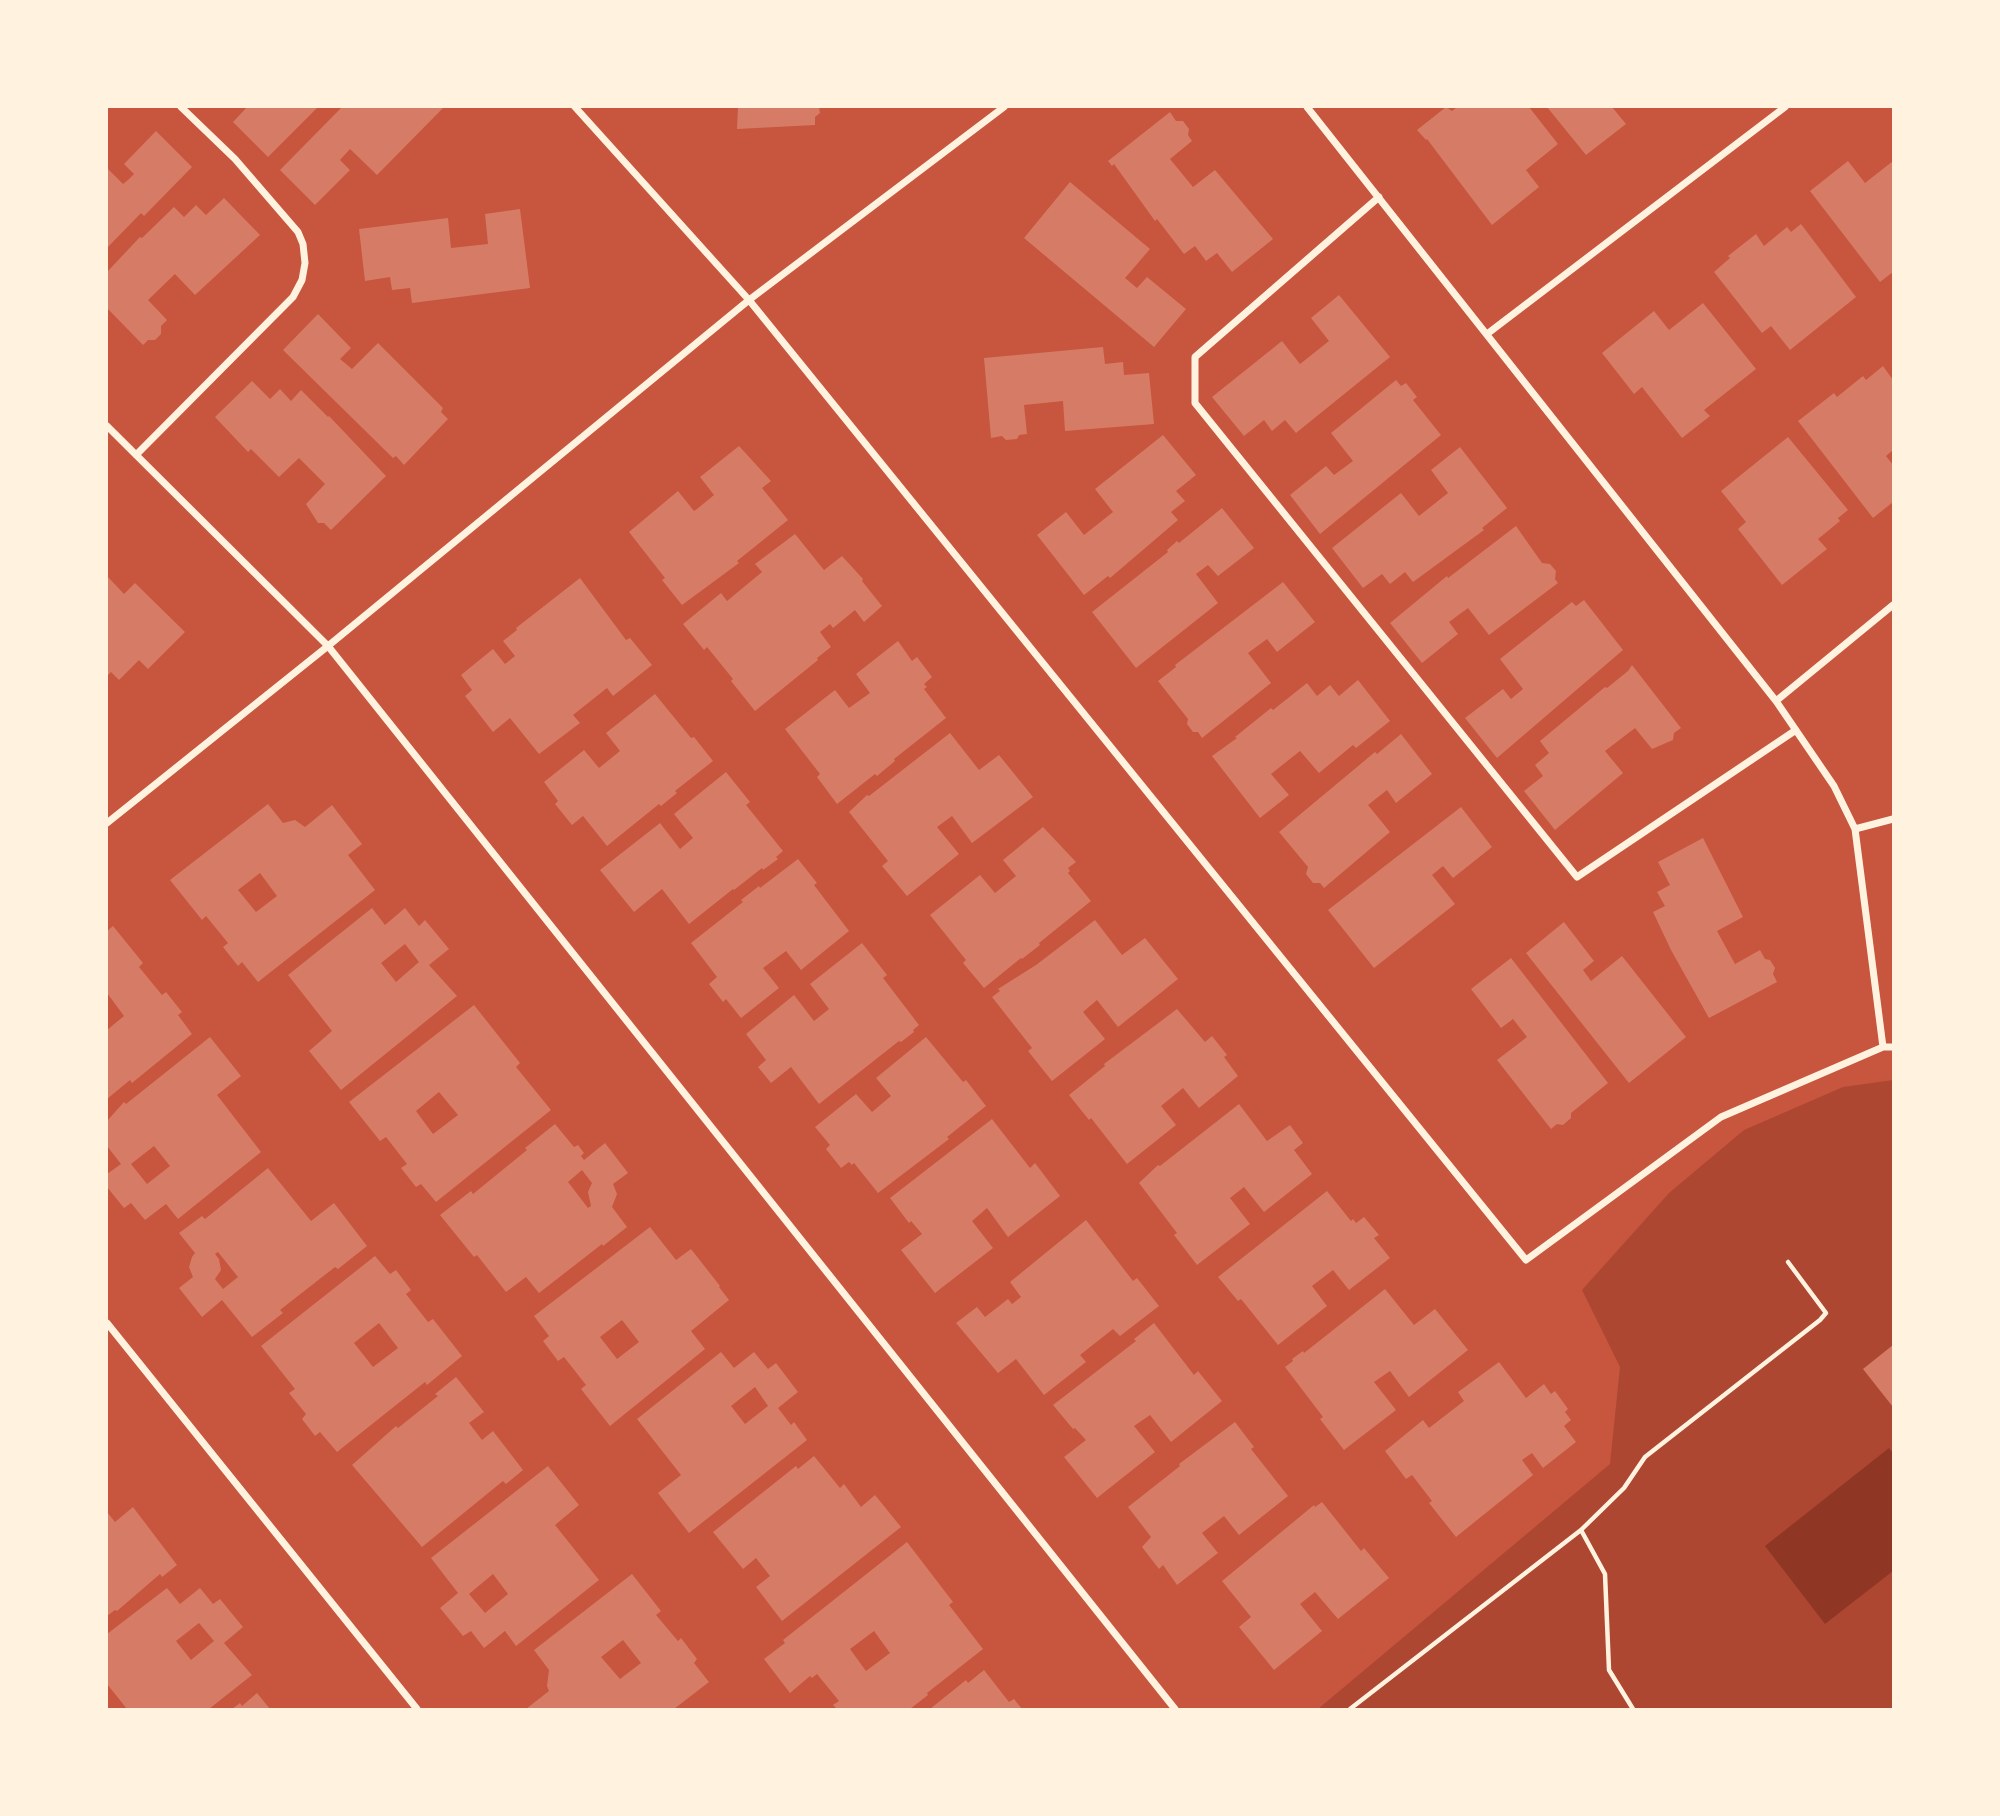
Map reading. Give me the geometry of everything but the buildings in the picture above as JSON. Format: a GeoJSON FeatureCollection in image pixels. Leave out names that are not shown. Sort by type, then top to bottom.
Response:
{"type":"FeatureCollection","features":[{"type":"Feature","properties":{"kind":"street"},"geometry":{"type":"LineString","coordinates":[[136,455],[293,297],[304,271],[303,244],[298,232],[235,159],[181,107]]}},
{"type":"Feature","properties":{"kind":"street"},"geometry":{"type":"LineString","coordinates":[[575,107],[749,300],[1526,1260],[1721,1116],[1883,1047],[1893,1047]]}},
{"type":"Feature","properties":{"kind":"street"},"geometry":{"type":"LineString","coordinates":[[107,823],[328,646],[749,300],[1004,107]]}},
{"type":"Feature","properties":{"kind":"street"},"geometry":{"type":"LineString","coordinates":[[1307,107],[1776,701],[1834,786],[1855,829],[1883,1047]]}},
{"type":"Feature","properties":{"kind":"street"},"geometry":{"type":"LineString","coordinates":[[1487,334],[1785,107]]}},
{"type":"Feature","properties":{"kind":"street"},"geometry":{"type":"LineString","coordinates":[[1379,197],[1195,357],[1195,403],[1577,877],[1796,730]]}},
{"type":"Feature","properties":{"kind":"street"},"geometry":{"type":"LineString","coordinates":[[107,426],[328,646],[1175,1709]]}},
{"type":"Feature","properties":{"kind":"street"},"geometry":{"type":"LineString","coordinates":[[1776,701],[1893,605]]}},
{"type":"Feature","properties":{"kind":"street"},"geometry":{"type":"LineString","coordinates":[[1855,829],[1893,819]]}},
{"type":"Feature","properties":{"kind":"street"},"geometry":{"type":"LineString","coordinates":[[107,1323],[417,1709]]}},
{"type":"Feature","properties":{"kind":"path"},"geometry":{"type":"LineString","coordinates":[[1350,1709],[1581,1530],[1624,1488],[1645,1457],[1826,1313],[1788,1262]]}},
{"type":"Feature","properties":{"kind":"path"},"geometry":{"type":"LineString","coordinates":[[1581,1530],[1605,1574],[1609,1670],[1633,1709]]}},
{"type":"Feature","properties":{"kind":"shaded area"},"geometry":{"type":"Polygon","coordinates":[[[1893,1080],[1893,1709],[1318,1709],[1610,1464],[1620,1367],[1582,1290],[1669,1193],[1744,1130],[1843,1087],[1893,1080]]]}},
{"type":"Feature","properties":{"kind":"shaded area"},"geometry":{"type":"Polygon","coordinates":[[[1889,1448],[1893,1453],[1893,1571],[1825,1624],[1765,1546],[1889,1448]]]}}]}
